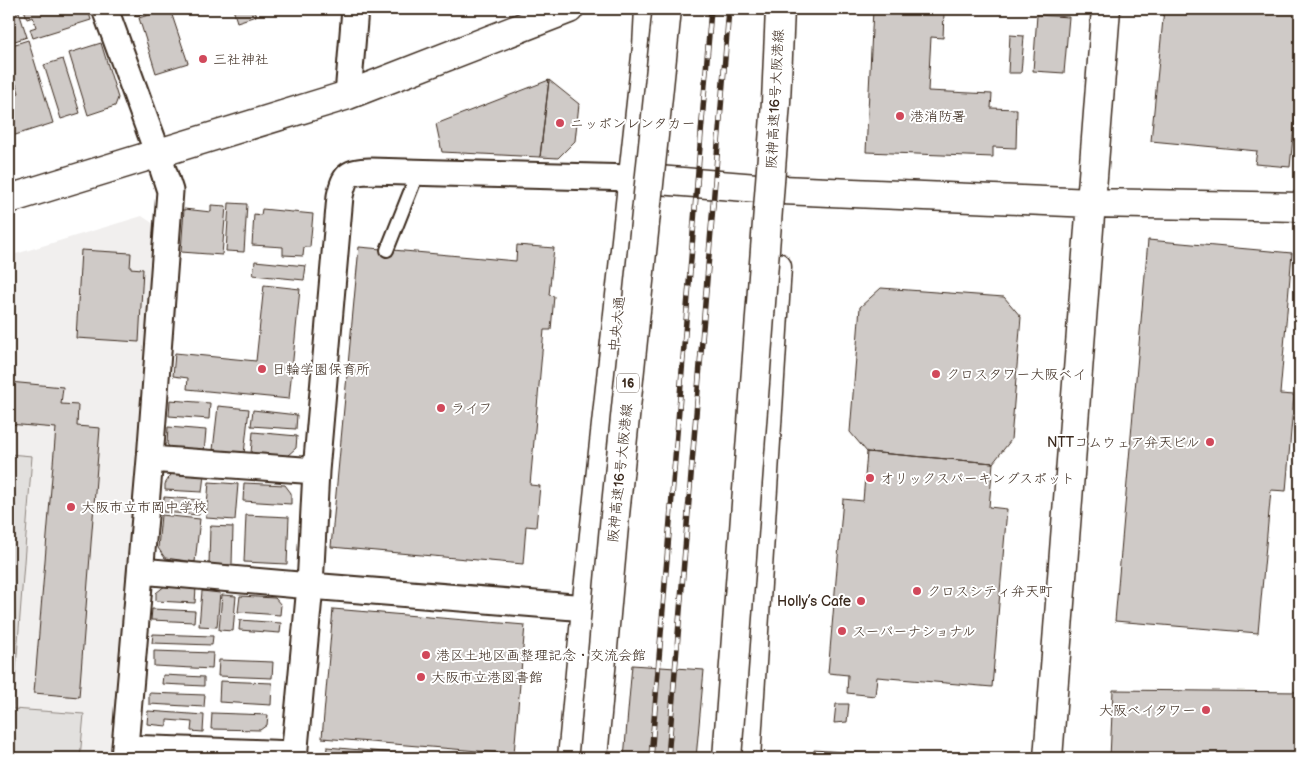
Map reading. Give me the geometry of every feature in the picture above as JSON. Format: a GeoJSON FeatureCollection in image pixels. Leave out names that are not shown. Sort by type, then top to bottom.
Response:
{"type":"FeatureCollection","features":[{"type":"Feature","properties":{"kind":"main road"},"geometry":{"type":"LineString","coordinates":[[9,199],[348,95],[569,9]]}},
{"type":"Feature","properties":{"kind":"main road","name":"中央大通"},"geometry":{"type":"LineString","coordinates":[[572,758],[649,9]]}},
{"type":"Feature","properties":{"kind":"main road","name":"阪神高速16号大阪港線"},"geometry":{"type":"LineString","coordinates":[[593,758],[615,515],[667,9]]}},
{"type":"Feature","properties":{"kind":"main road","name":"阪神高速16号大阪港線"},"geometry":{"type":"LineString","coordinates":[[727,758],[774,122],[780,9]]}},
{"type":"Feature","properties":{"kind":"main road"},"geometry":{"type":"LineString","coordinates":[[746,758],[793,9]]}},
{"type":"Feature","properties":{"kind":"main road"},"geometry":{"type":"LineString","coordinates":[[1048,758],[1106,9]]}},
{"type":"Feature","properties":{"kind":"main road"},"geometry":{"type":"LineString","coordinates":[[633,178],[782,190],[1092,203],[1300,207]]}},
{"type":"Feature","properties":{"kind":"street"},"geometry":{"type":"LineString","coordinates":[[105,9],[170,192],[141,571],[124,753],[294,756],[310,586],[316,471],[340,196],[343,181],[353,172],[633,178]]}},
{"type":"Feature","properties":{"kind":"street"},"geometry":{"type":"LineString","coordinates":[[348,95],[355,9]]}},
{"type":"Feature","properties":{"kind":"street"},"geometry":{"type":"LineString","coordinates":[[150,459],[316,471]]}},
{"type":"Feature","properties":{"kind":"street"},"geometry":{"type":"LineString","coordinates":[[141,571],[586,608]]}},
{"type":"Feature","properties":{"kind":"lane"},"geometry":{"type":"LineString","coordinates":[[386,250],[418,172]]}},
{"type":"Feature","properties":{"kind":"shaded area","name":"大阪市立市岡中学校"},"geometry":{"type":"Polygon","coordinates":[[[142,216],[157,226],[112,758],[9,758],[9,256],[142,216]]]}},
{"type":"Feature","properties":{"kind":"shaded area"},"geometry":{"type":"Polygon","coordinates":[[[9,454],[32,456],[13,709],[84,714],[80,758],[9,758],[9,454]]]}},
{"type":"Feature","properties":{"kind":"building"},"geometry":{"type":"Polygon","coordinates":[[[9,9],[18,9],[27,37],[9,43],[9,9]]]}},
{"type":"Feature","properties":{"kind":"building"},"geometry":{"type":"Polygon","coordinates":[[[24,9],[88,9],[91,20],[33,38],[30,29],[36,27],[33,17],[27,19],[24,9]]]}},
{"type":"Feature","properties":{"kind":"building"},"geometry":{"type":"Polygon","coordinates":[[[134,9],[157,9],[136,16],[134,9]]]}},
{"type":"Feature","properties":{"kind":"building"},"geometry":{"type":"Polygon","coordinates":[[[170,9],[188,63],[156,73],[139,18],[170,9]]]}},
{"type":"Feature","properties":{"kind":"building"},"geometry":{"type":"Polygon","coordinates":[[[233,9],[254,9],[256,16],[237,22],[233,9]]]}},
{"type":"Feature","properties":{"kind":"building"},"geometry":{"type":"Polygon","coordinates":[[[373,9],[396,9],[398,12],[385,16],[373,9]]]}},
{"type":"Feature","properties":{"kind":"building"},"geometry":{"type":"Polygon","coordinates":[[[873,9],[944,13],[943,38],[931,37],[928,91],[992,94],[991,108],[1017,109],[1016,148],[993,147],[993,157],[866,152],[873,9]]]}},
{"type":"Feature","properties":{"kind":"building"},"geometry":{"type":"Polygon","coordinates":[[[1164,9],[1300,9],[1300,67],[1290,167],[1255,164],[1257,151],[1151,141],[1164,9]]]}},
{"type":"Feature","properties":{"kind":"building"},"geometry":{"type":"Polygon","coordinates":[[[1037,15],[1069,17],[1064,73],[1033,71],[1037,15]]]}},
{"type":"Feature","properties":{"kind":"building"},"geometry":{"type":"Polygon","coordinates":[[[1010,35],[1024,36],[1021,73],[1008,73],[1010,35]]]}},
{"type":"Feature","properties":{"kind":"building"},"geometry":{"type":"Polygon","coordinates":[[[28,40],[53,123],[9,137],[9,97],[19,93],[16,84],[9,87],[9,46],[28,40]]]}},
{"type":"Feature","properties":{"kind":"building"},"geometry":{"type":"Polygon","coordinates":[[[101,43],[118,98],[115,106],[88,115],[69,53],[101,43]]]}},
{"type":"Feature","properties":{"kind":"building"},"geometry":{"type":"Polygon","coordinates":[[[63,59],[80,113],[61,119],[44,65],[63,59]]]}},
{"type":"Feature","properties":{"kind":"building"},"geometry":{"type":"Polygon","coordinates":[[[549,80],[540,157],[442,152],[436,124],[549,80]]]}},
{"type":"Feature","properties":{"kind":"building","name":"ニッポンレンタカー"},"geometry":{"type":"Polygon","coordinates":[[[549,80],[579,104],[575,141],[558,158],[540,157],[549,80]]]}},
{"type":"Feature","properties":{"kind":"building"},"geometry":{"type":"Polygon","coordinates":[[[229,203],[247,204],[244,252],[226,251],[229,203]]]}},
{"type":"Feature","properties":{"kind":"building"},"geometry":{"type":"Polygon","coordinates":[[[211,205],[226,206],[222,255],[181,252],[184,209],[211,212],[211,205]]]}},
{"type":"Feature","properties":{"kind":"building"},"geometry":{"type":"Polygon","coordinates":[[[262,209],[313,214],[310,247],[304,247],[303,256],[283,255],[283,247],[252,245],[254,214],[261,215],[262,209]]]}},
{"type":"Feature","properties":{"kind":"building","name":"NTTコムウェア弁天ビル"},"geometry":{"type":"Polygon","coordinates":[[[1148,240],[1292,253],[1280,394],[1294,395],[1286,491],[1271,490],[1258,633],[1115,621],[1148,240]]]}},
{"type":"Feature","properties":{"kind":"building","name":"ライフ"},"geometry":{"type":"Polygon","coordinates":[[[517,245],[554,248],[549,295],[554,296],[551,330],[544,330],[530,485],[540,486],[536,527],[526,526],[523,564],[331,547],[359,247],[516,261],[517,245]]]}},
{"type":"Feature","properties":{"kind":"building"},"geometry":{"type":"Polygon","coordinates":[[[81,250],[131,253],[130,268],[143,269],[139,342],[76,338],[81,250]]]}},
{"type":"Feature","properties":{"kind":"building"},"geometry":{"type":"Polygon","coordinates":[[[255,261],[306,266],[304,280],[253,275],[255,261]]]}},
{"type":"Feature","properties":{"kind":"building"},"geometry":{"type":"Polygon","coordinates":[[[264,285],[300,289],[289,399],[187,389],[188,378],[173,376],[175,353],[256,361],[264,285]]]}},
{"type":"Feature","properties":{"kind":"building","name":"クロスタワー大阪ベイ"},"geometry":{"type":"Polygon","coordinates":[[[881,288],[1004,297],[1021,317],[1011,440],[993,463],[867,452],[850,432],[860,307],[881,288]]]}},
{"type":"Feature","properties":{"kind":"building"},"geometry":{"type":"Polygon","coordinates":[[[9,382],[63,387],[61,404],[78,405],[77,426],[100,428],[79,697],[34,693],[56,428],[9,424],[9,382]]]}},
{"type":"Feature","properties":{"kind":"building"},"geometry":{"type":"Polygon","coordinates":[[[170,400],[210,403],[209,419],[169,416],[170,400]]]}},
{"type":"Feature","properties":{"kind":"building"},"geometry":{"type":"Polygon","coordinates":[[[218,406],[249,409],[244,454],[213,450],[218,406]]]}},
{"type":"Feature","properties":{"kind":"building"},"geometry":{"type":"Polygon","coordinates":[[[253,410],[297,415],[296,429],[251,426],[253,410]]]}},
{"type":"Feature","properties":{"kind":"building"},"geometry":{"type":"Polygon","coordinates":[[[168,427],[206,430],[204,453],[173,452],[167,444],[168,427]]]}},
{"type":"Feature","properties":{"kind":"building"},"geometry":{"type":"Polygon","coordinates":[[[253,432],[297,436],[296,448],[287,456],[251,453],[253,432]]]}},
{"type":"Feature","properties":{"kind":"building","name":"クロスシティ弁天町"},"geometry":{"type":"Polygon","coordinates":[[[867,452],[993,463],[989,507],[1007,509],[992,687],[877,677],[875,696],[847,693],[848,675],[828,673],[843,499],[863,501],[867,452]]]}},
{"type":"Feature","properties":{"kind":"building"},"geometry":{"type":"Polygon","coordinates":[[[172,473],[204,475],[202,492],[165,490],[165,484],[172,473]]]}},
{"type":"Feature","properties":{"kind":"building"},"geometry":{"type":"Polygon","coordinates":[[[209,482],[238,484],[235,520],[206,518],[209,482]]]}},
{"type":"Feature","properties":{"kind":"building"},"geometry":{"type":"Polygon","coordinates":[[[244,483],[285,485],[291,493],[291,504],[243,501],[244,483]]]}},
{"type":"Feature","properties":{"kind":"building"},"geometry":{"type":"Polygon","coordinates":[[[164,497],[201,500],[199,515],[163,512],[164,497]]]}},
{"type":"Feature","properties":{"kind":"building"},"geometry":{"type":"Polygon","coordinates":[[[161,515],[200,519],[195,562],[165,558],[158,548],[161,515]]]}},
{"type":"Feature","properties":{"kind":"building"},"geometry":{"type":"Polygon","coordinates":[[[246,515],[289,517],[287,564],[244,562],[246,515]]]}},
{"type":"Feature","properties":{"kind":"building"},"geometry":{"type":"Polygon","coordinates":[[[210,526],[233,527],[232,565],[209,565],[210,526]]]}},
{"type":"Feature","properties":{"kind":"building"},"geometry":{"type":"Polygon","coordinates":[[[166,585],[196,587],[195,603],[156,601],[156,593],[166,585]]]}},
{"type":"Feature","properties":{"kind":"building"},"geometry":{"type":"Polygon","coordinates":[[[202,591],[220,593],[217,627],[199,626],[202,591]]]}},
{"type":"Feature","properties":{"kind":"building"},"geometry":{"type":"Polygon","coordinates":[[[222,595],[236,596],[233,631],[219,630],[222,595]]]}},
{"type":"Feature","properties":{"kind":"building"},"geometry":{"type":"Polygon","coordinates":[[[240,596],[275,598],[281,605],[280,615],[238,612],[240,596]]]}},
{"type":"Feature","properties":{"kind":"building"},"geometry":{"type":"Polygon","coordinates":[[[152,609],[195,611],[194,622],[151,620],[152,609]]]}},
{"type":"Feature","properties":{"kind":"building","name":"港区土地区画整理記念・交流会館"},"geometry":{"type":"Polygon","coordinates":[[[333,609],[525,625],[514,754],[322,738],[333,609]]]}},
{"type":"Feature","properties":{"kind":"building"},"geometry":{"type":"Polygon","coordinates":[[[240,620],[281,623],[280,633],[239,630],[240,620]]]}},
{"type":"Feature","properties":{"kind":"building"},"geometry":{"type":"Polygon","coordinates":[[[153,634],[213,636],[212,645],[152,643],[153,634]]]}},
{"type":"Feature","properties":{"kind":"building"},"geometry":{"type":"Polygon","coordinates":[[[154,651],[213,653],[212,669],[154,666],[154,651]]]}},
{"type":"Feature","properties":{"kind":"building"},"geometry":{"type":"Polygon","coordinates":[[[219,660],[273,662],[272,678],[218,676],[219,660]]]}},
{"type":"Feature","properties":{"kind":"building"},"geometry":{"type":"Polygon","coordinates":[[[632,665],[704,670],[696,758],[624,758],[632,665]]]}},
{"type":"Feature","properties":{"kind":"building"},"geometry":{"type":"Polygon","coordinates":[[[163,675],[204,677],[204,686],[162,684],[163,675]]]}},
{"type":"Feature","properties":{"kind":"building"},"geometry":{"type":"Polygon","coordinates":[[[220,681],[272,683],[271,705],[219,702],[220,681]]]}},
{"type":"Feature","properties":{"kind":"building","name":"大阪ベイタワー"},"geometry":{"type":"Polygon","coordinates":[[[1113,690],[1300,692],[1300,758],[1110,758],[1113,690]]]}},
{"type":"Feature","properties":{"kind":"building"},"geometry":{"type":"Polygon","coordinates":[[[149,693],[205,695],[204,707],[149,704],[149,693]]]}},
{"type":"Feature","properties":{"kind":"building"},"geometry":{"type":"Polygon","coordinates":[[[836,704],[849,704],[847,722],[834,723],[836,704]]]}},
{"type":"Feature","properties":{"kind":"building"},"geometry":{"type":"Polygon","coordinates":[[[148,711],[204,715],[203,732],[191,731],[192,722],[167,720],[167,726],[147,724],[148,711]]]}},
{"type":"Feature","properties":{"kind":"building"},"geometry":{"type":"Polygon","coordinates":[[[212,713],[268,715],[267,725],[260,730],[211,729],[212,713]]]}},
{"type":"Feature","properties":{"kind":"building"},"geometry":{"type":"Polygon","coordinates":[[[327,747],[450,758],[326,758],[327,747]]]}},
{"type":"Feature","properties":{"kind":"building"},"geometry":{"type":"Polygon","coordinates":[[[814,750],[932,758],[814,758],[814,750]]]}},
{"type":"Feature","properties":{"kind":"railway"},"geometry":{"type":"LineString","coordinates":[[651,758],[711,9]]}},
{"type":"Feature","properties":{"kind":"railway"},"geometry":{"type":"LineString","coordinates":[[668,758],[729,9]]}},
{"type":"Feature","properties":{"kind":"place","name":"三社神社"},"geometry":{"type":"Point","coordinates":[203,59]}},
{"type":"Feature","properties":{"kind":"place","name":"港消防署"},"geometry":{"type":"Point","coordinates":[900,116]}},
{"type":"Feature","properties":{"kind":"place","name":"ニッポンレンタカー"},"geometry":{"type":"Point","coordinates":[560,123]}},
{"type":"Feature","properties":{"kind":"place","name":"日輪学園保育所"},"geometry":{"type":"Point","coordinates":[262,369]}},
{"type":"Feature","properties":{"kind":"place","name":"クロスタワー大阪ベイ"},"geometry":{"type":"Point","coordinates":[936,374]}},
{"type":"Feature","properties":{"kind":"place","name":"ライフ"},"geometry":{"type":"Point","coordinates":[441,408]}},
{"type":"Feature","properties":{"kind":"place","name":"NTTコムウェア弁天ビル"},"geometry":{"type":"Point","coordinates":[1210,442]}},
{"type":"Feature","properties":{"kind":"place","name":"オリックスパーキングスポット"},"geometry":{"type":"Point","coordinates":[870,478]}},
{"type":"Feature","properties":{"kind":"place","name":"大阪市立市岡中学校"},"geometry":{"type":"Point","coordinates":[71,507]}},
{"type":"Feature","properties":{"kind":"place","name":"クロスシティ弁天町"},"geometry":{"type":"Point","coordinates":[917,591]}},
{"type":"Feature","properties":{"kind":"place","name":"Holly’s Cafe"},"geometry":{"type":"Point","coordinates":[861,601]}},
{"type":"Feature","properties":{"kind":"place","name":"スーパーナショナル"},"geometry":{"type":"Point","coordinates":[842,631]}},
{"type":"Feature","properties":{"kind":"place","name":"港区土地区画整理記念・交流会館"},"geometry":{"type":"Point","coordinates":[426,655]}},
{"type":"Feature","properties":{"kind":"place","name":"大阪市立港図書館"},"geometry":{"type":"Point","coordinates":[421,677]}},
{"type":"Feature","properties":{"kind":"place","name":"大阪ベイタワー"},"geometry":{"type":"Point","coordinates":[1206,710]}}]}
